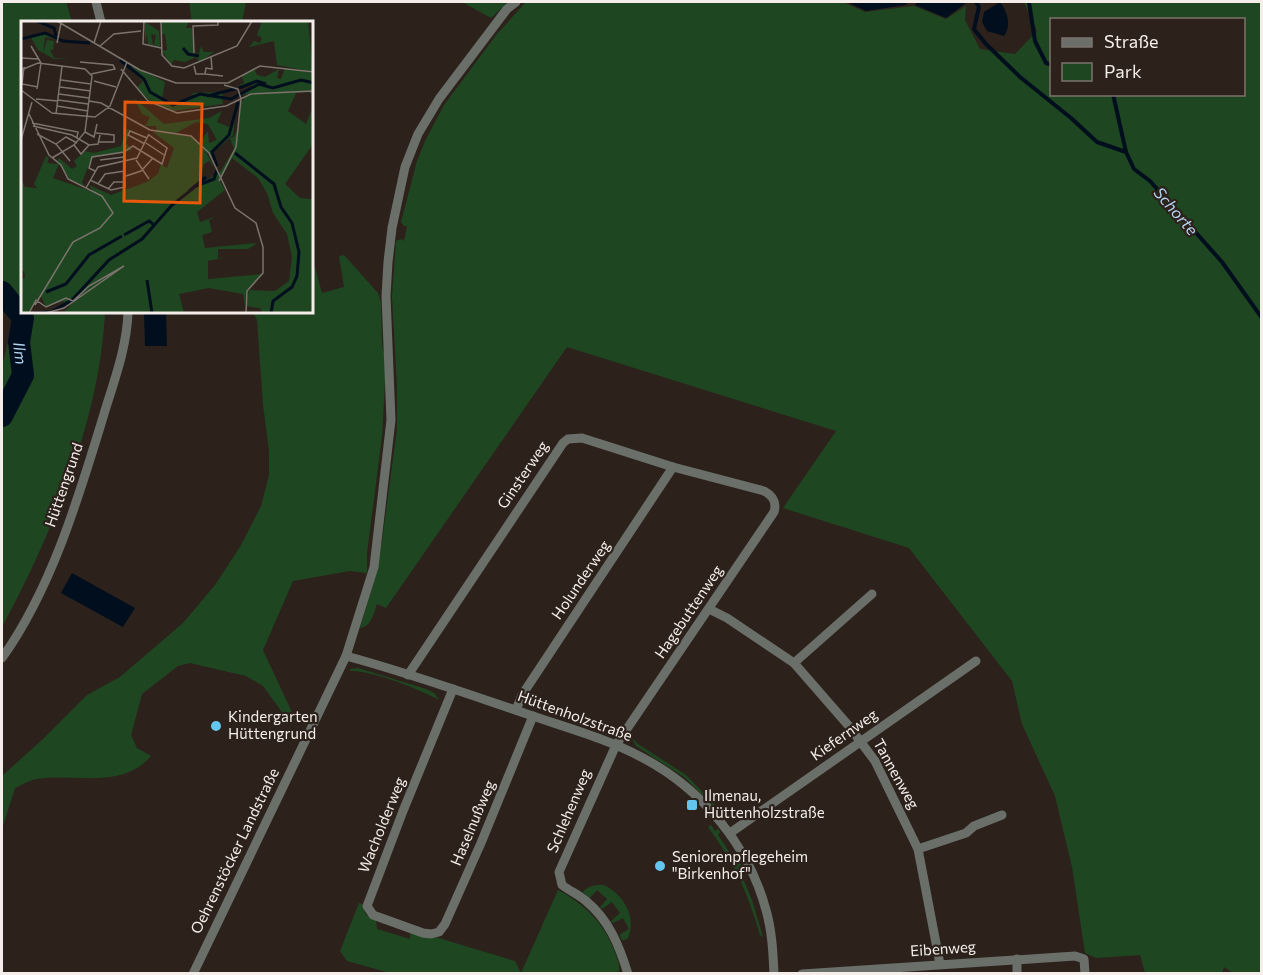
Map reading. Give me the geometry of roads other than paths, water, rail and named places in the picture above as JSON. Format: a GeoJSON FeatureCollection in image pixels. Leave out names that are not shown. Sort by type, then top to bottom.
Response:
{"type":"FeatureCollection","features":[{"type":"Feature","properties":{"kind":"street"},"geometry":{"type":"LineString","coordinates":[[96,2],[101,21]]}},
{"type":"Feature","properties":{"kind":"street","name":"Oehrenstöcker Landstraße"},"geometry":{"type":"LineString","coordinates":[[193,974],[346,656],[374,567],[391,420],[386,296],[392,228],[405,167],[418,134],[439,99],[507,9],[516,2]]}},
{"type":"Feature","properties":{"kind":"street","name":"Hüttengrund"},"geometry":{"type":"LineString","coordinates":[[2,658],[37,596],[69,519],[92,454],[124,347],[128,314]]}},
{"type":"Feature","properties":{"kind":"street","name":"Ginsterweg"},"geometry":{"type":"LineString","coordinates":[[408,675],[492,547],[568,439],[582,438],[769,494]]}},
{"type":"Feature","properties":{"kind":"street","name":"Holunderweg"},"geometry":{"type":"LineString","coordinates":[[516,710],[522,695],[674,467]]}},
{"type":"Feature","properties":{"kind":"street","name":"Hagebuttenweg"},"geometry":{"type":"LineString","coordinates":[[616,745],[774,512],[775,501],[769,494]]}},
{"type":"Feature","properties":{"kind":"street"},"geometry":{"type":"LineString","coordinates":[[794,663],[872,594]]}},
{"type":"Feature","properties":{"kind":"street","name":"Tannenweg"},"geometry":{"type":"LineString","coordinates":[[709,609],[727,618],[794,663],[862,742],[891,792],[918,849],[940,964]]}},
{"type":"Feature","properties":{"kind":"street","name":"Hüttenholzstraße"},"geometry":{"type":"LineString","coordinates":[[346,656],[453,689],[616,745],[645,759],[681,782],[730,833],[755,879],[766,908],[773,946],[774,974]]}},
{"type":"Feature","properties":{"kind":"street","name":"Kiefernweg"},"geometry":{"type":"LineString","coordinates":[[730,833],[976,661]]}},
{"type":"Feature","properties":{"kind":"street","name":"Wacholderweg"},"geometry":{"type":"LineString","coordinates":[[431,934],[373,915],[367,906],[453,689]]}},
{"type":"Feature","properties":{"kind":"street","name":"Haselnußweg"},"geometry":{"type":"LineString","coordinates":[[431,934],[439,932],[445,924],[533,716]]}},
{"type":"Feature","properties":{"kind":"street","name":"Schlehenweg"},"geometry":{"type":"LineString","coordinates":[[616,745],[559,876],[562,885],[596,910],[607,924],[618,944],[628,974]]}},
{"type":"Feature","properties":{"kind":"street"},"geometry":{"type":"LineString","coordinates":[[918,849],[966,833],[975,826],[1002,815]]}},
{"type":"Feature","properties":{"kind":"street","name":"Eibenweg"},"geometry":{"type":"LineString","coordinates":[[802,974],[881,971],[940,964],[1075,956],[1084,959],[1085,974]]}},
{"type":"Feature","properties":{"kind":"street"},"geometry":{"type":"LineString","coordinates":[[1017,959],[1017,974]]}},
{"type":"Feature","properties":{"kind":"water"},"geometry":{"type":"Polygon","coordinates":[[[847,2],[908,2],[906,5],[866,11],[847,2]]]}},
{"type":"Feature","properties":{"kind":"water"},"geometry":{"type":"Polygon","coordinates":[[[917,2],[966,3],[946,18],[915,5],[917,2]]]}},
{"type":"Feature","properties":{"kind":"water"},"geometry":{"type":"Polygon","coordinates":[[[1000,2],[1008,18],[1008,27],[1004,36],[987,31],[982,22],[984,12],[1000,2]]]}},
{"type":"Feature","properties":{"kind":"water"},"geometry":{"type":"Polygon","coordinates":[[[144,314],[166,314],[167,346],[145,346],[144,314]]]}},
{"type":"Feature","properties":{"kind":"water"},"geometry":{"type":"Polygon","coordinates":[[[72,573],[135,608],[123,627],[61,593],[72,573]]]}},
{"type":"Feature","properties":{"kind":"waterway"},"geometry":{"type":"LineString","coordinates":[[976,2],[979,7],[974,29],[985,43],[1020,77],[1097,142],[1126,152]]}},
{"type":"Feature","properties":{"kind":"waterway","name":"Schorte"},"geometry":{"type":"LineString","coordinates":[[1029,2],[1035,41],[1046,63],[1050,64]]}},
{"type":"Feature","properties":{"kind":"waterway","name":"Schorte"},"geometry":{"type":"LineString","coordinates":[[1113,96],[1126,152],[1134,169],[1150,181],[1222,262],[1262,318]]}},
{"type":"Feature","properties":{"kind":"waterway","name":"Ilm"},"geometry":{"type":"LineString","coordinates":[[2,292],[23,318],[19,342],[23,375],[2,416]]}},
{"type":"Feature","properties":{"kind":"place","name":"Kindergarten Hüttengrund"},"geometry":{"type":"Point","coordinates":[216,726]}},
{"type":"Feature","properties":{"kind":"place","name":"Ilmenau, Hüttenholzstraße"},"geometry":{"type":"Point","coordinates":[692,805]}},
{"type":"Feature","properties":{"kind":"place","name":"Seniorenpflegeheim \"Birkenhof\""},"geometry":{"type":"Point","coordinates":[660,866]}}]}
